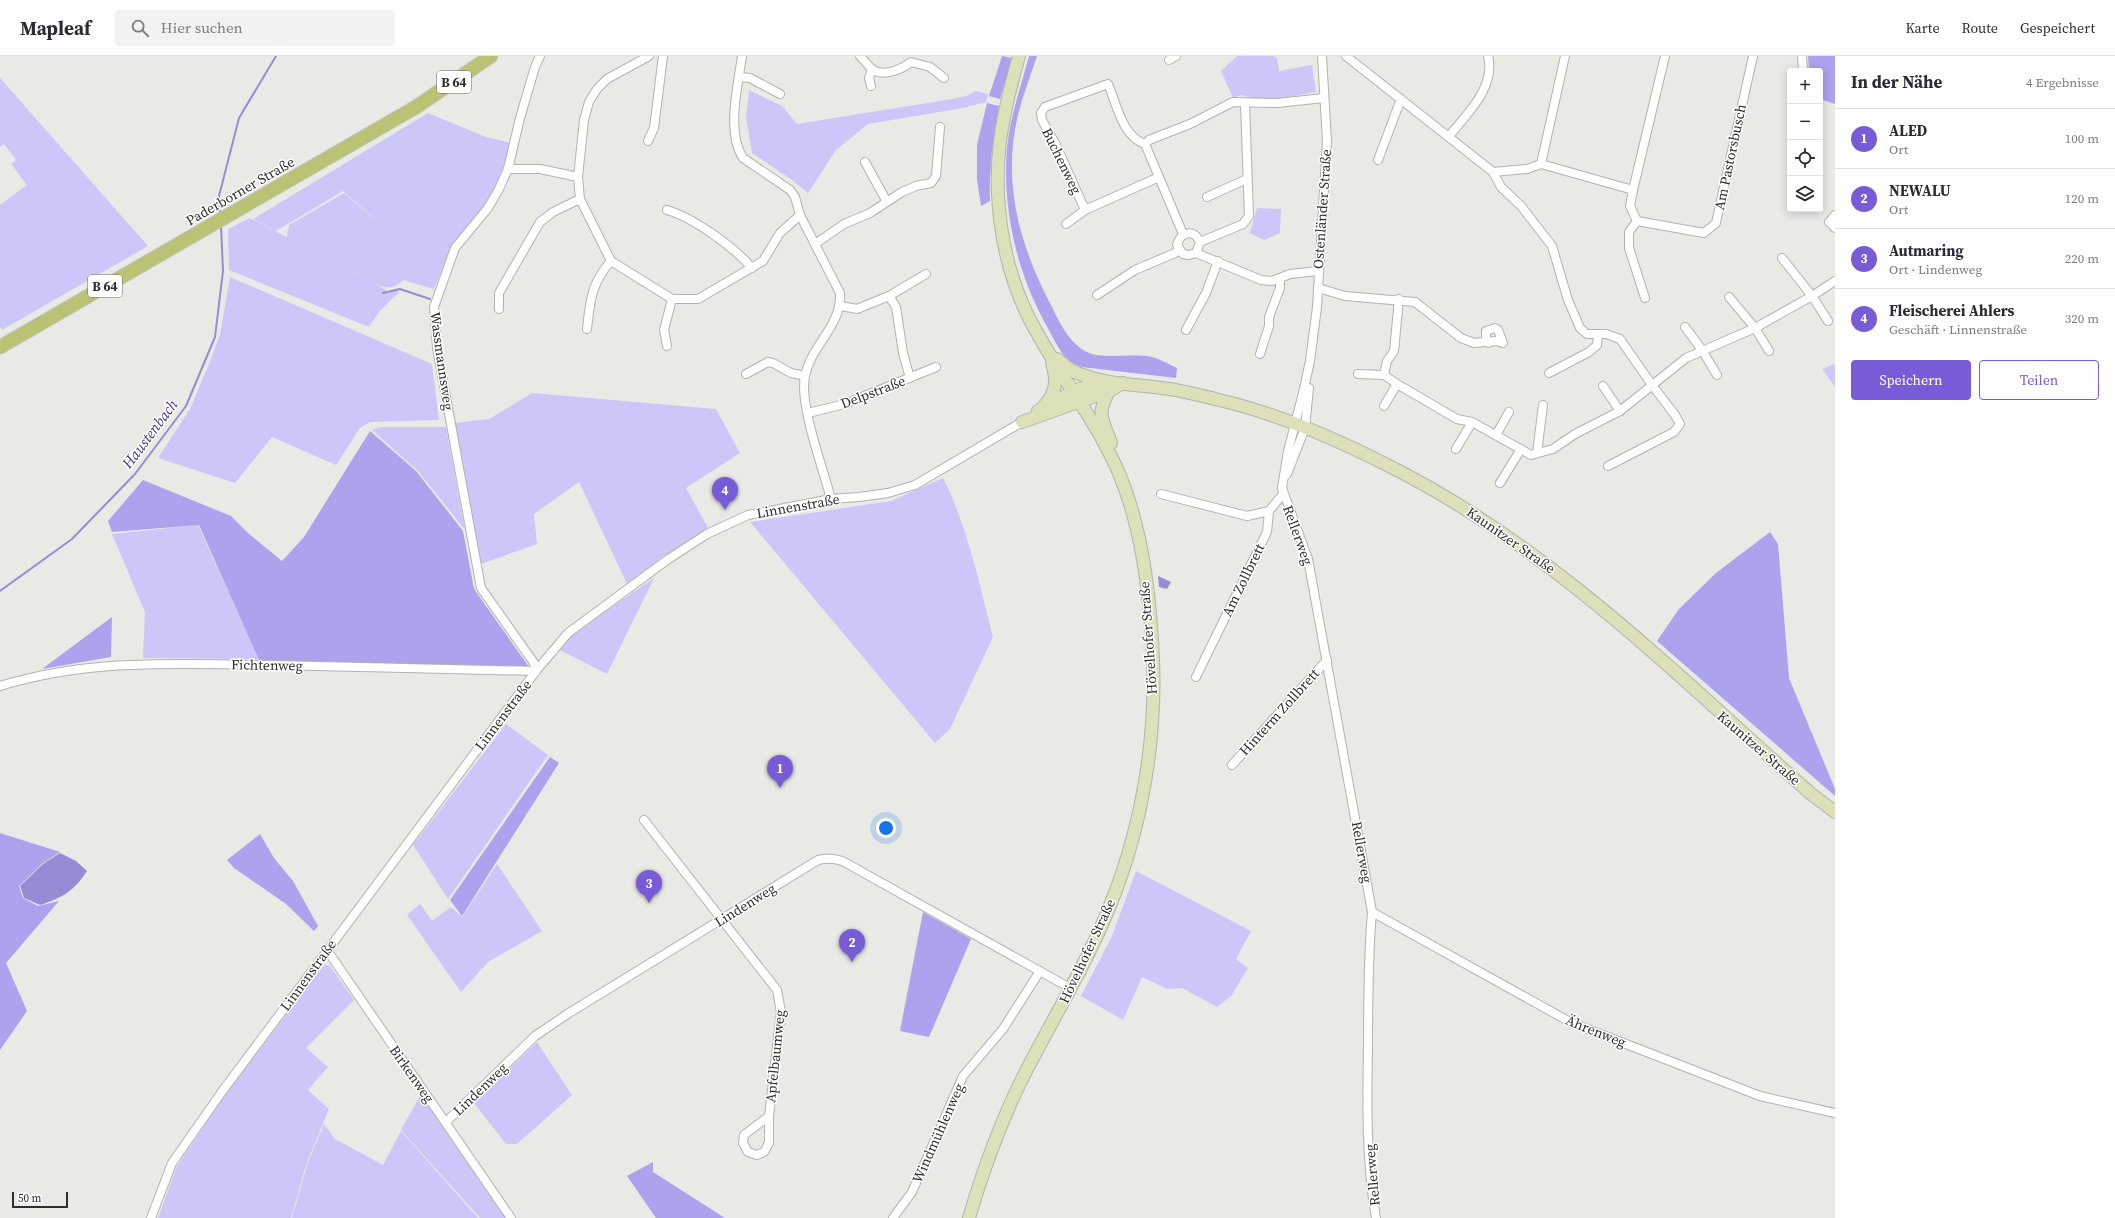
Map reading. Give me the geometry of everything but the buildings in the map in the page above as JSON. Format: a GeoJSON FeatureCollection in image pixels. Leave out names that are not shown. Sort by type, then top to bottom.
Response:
{"type":"FeatureCollection","features":[{"type":"Feature","properties":{"kind":"main road","name":"Paderborner Straße"},"geometry":{"type":"LineString","coordinates":[[0,347],[416,107],[491,56]]}},
{"type":"Feature","properties":{"kind":"main road","name":"Hövelhofer Straße"},"geometry":{"type":"LineString","coordinates":[[969,1218],[985,1168],[1009,1108],[1103,923],[1120,880],[1136,826],[1148,763],[1152,715],[1153,661],[1148,603],[1132,510],[1117,469],[1077,396],[1049,352],[1029,316],[1013,280],[1004,244],[999,208],[998,175],[1000,142],[1006,104],[1018,56]]}},
{"type":"Feature","properties":{"kind":"main road"},"geometry":{"type":"LineString","coordinates":[[1049,352],[1073,372],[1106,386]]}},
{"type":"Feature","properties":{"kind":"main road"},"geometry":{"type":"LineString","coordinates":[[1022,422],[1042,408],[1053,396],[1056,378],[1049,352]]}},
{"type":"Feature","properties":{"kind":"main road","name":"Kaunitzer Straße"},"geometry":{"type":"LineString","coordinates":[[1106,386],[1123,383],[1176,390],[1222,400],[1300,426],[1385,464],[1434,490],[1481,518],[1541,559],[1597,605],[1810,793],[1835,812]]}},
{"type":"Feature","properties":{"kind":"main road"},"geometry":{"type":"LineString","coordinates":[[1042,408],[1106,386]]}},
{"type":"Feature","properties":{"kind":"main road"},"geometry":{"type":"LineString","coordinates":[[1106,386],[1100,406],[1102,418],[1116,453],[1117,469]]}},
{"type":"Feature","properties":{"kind":"main road"},"geometry":{"type":"LineString","coordinates":[[1022,422],[1077,396]]}},
{"type":"Feature","properties":{"kind":"street","name":"Wassmannsweg"},"geometry":{"type":"LineString","coordinates":[[536,671],[534,663],[481,588],[438,348],[434,307],[455,248],[488,208],[508,169],[524,103],[540,56]]}},
{"type":"Feature","properties":{"kind":"street"},"geometry":{"type":"LineString","coordinates":[[649,56],[607,79],[597,89],[589,102],[584,120],[578,177],[580,199],[611,261],[672,299],[698,299],[763,261],[780,233],[800,215]]}},
{"type":"Feature","properties":{"kind":"street"},"geometry":{"type":"LineString","coordinates":[[648,141],[654,128],[663,56]]}},
{"type":"Feature","properties":{"kind":"street"},"geometry":{"type":"LineString","coordinates":[[742,56],[734,122],[735,139],[738,151],[750,164],[790,190],[795,198],[800,215],[840,293],[841,306],[813,356],[805,376],[805,395],[808,414],[831,499]]}},
{"type":"Feature","properties":{"kind":"street"},"geometry":{"type":"LineString","coordinates":[[860,56],[872,69],[880,72],[902,69],[911,62],[930,66],[944,78]]}},
{"type":"Feature","properties":{"kind":"street","name":"Ostenländer Straße"},"geometry":{"type":"LineString","coordinates":[[1300,426],[1310,361],[1318,288],[1327,141],[1322,56]]}},
{"type":"Feature","properties":{"kind":"street"},"geometry":{"type":"LineString","coordinates":[[1449,136],[1471,111],[1485,88],[1490,66],[1488,56]]}},
{"type":"Feature","properties":{"kind":"street"},"geometry":{"type":"LineString","coordinates":[[1542,164],[1565,56]]}},
{"type":"Feature","properties":{"kind":"street"},"geometry":{"type":"LineString","coordinates":[[1645,298],[1628,248],[1629,232],[1637,222],[1630,206],[1666,56]]}},
{"type":"Feature","properties":{"kind":"street","name":"Am Pastorsbusch"},"geometry":{"type":"LineString","coordinates":[[1637,222],[1704,233],[1716,223],[1753,56]]}},
{"type":"Feature","properties":{"kind":"street"},"geometry":{"type":"LineString","coordinates":[[1802,56],[1803,68]]}},
{"type":"Feature","properties":{"kind":"street"},"geometry":{"type":"LineString","coordinates":[[1350,57],[1493,172],[1501,187],[1521,206],[1552,246],[1568,300],[1580,328],[1587,334],[1610,335],[1620,339],[1675,415],[1680,424],[1674,432],[1608,466]]}},
{"type":"Feature","properties":{"kind":"street"},"geometry":{"type":"LineString","coordinates":[[871,86],[869,78],[872,69]]}},
{"type":"Feature","properties":{"kind":"street"},"geometry":{"type":"LineString","coordinates":[[739,77],[750,78],[780,94]]}},
{"type":"Feature","properties":{"kind":"street","name":"Buchenweg"},"geometry":{"type":"LineString","coordinates":[[1085,210],[1056,145],[1042,120],[1041,113],[1045,107],[1108,84],[1128,133],[1137,141],[1146,144]]}},
{"type":"Feature","properties":{"kind":"street"},"geometry":{"type":"LineString","coordinates":[[1183,234],[1146,144],[1149,140],[1190,124],[1233,102],[1278,103],[1324,98]]}},
{"type":"Feature","properties":{"kind":"street"},"geometry":{"type":"LineString","coordinates":[[1378,160],[1401,99]]}},
{"type":"Feature","properties":{"kind":"street"},"geometry":{"type":"LineString","coordinates":[[1200,242],[1243,224],[1249,212],[1245,103]]}},
{"type":"Feature","properties":{"kind":"street"},"geometry":{"type":"LineString","coordinates":[[815,244],[844,224],[870,213],[902,192],[916,186],[931,183],[936,176],[940,127]]}},
{"type":"Feature","properties":{"kind":"street"},"geometry":{"type":"LineString","coordinates":[[864,162],[887,202]]}},
{"type":"Feature","properties":{"kind":"street"},"geometry":{"type":"LineString","coordinates":[[1493,172],[1527,169],[1542,164],[1633,190]]}},
{"type":"Feature","properties":{"kind":"street"},"geometry":{"type":"LineString","coordinates":[[508,169],[540,169],[578,177]]}},
{"type":"Feature","properties":{"kind":"street","name":"Buchenweg"},"geometry":{"type":"LineString","coordinates":[[1066,224],[1085,210],[1159,177]]}},
{"type":"Feature","properties":{"kind":"street"},"geometry":{"type":"LineString","coordinates":[[1206,197],[1247,179]]}},
{"type":"Feature","properties":{"kind":"street"},"geometry":{"type":"LineString","coordinates":[[499,309],[499,293],[540,222],[552,212],[580,199]]}},
{"type":"Feature","properties":{"kind":"street"},"geometry":{"type":"LineString","coordinates":[[667,210],[682,215],[735,251],[752,268]]}},
{"type":"Feature","properties":{"kind":"street"},"geometry":{"type":"LineString","coordinates":[[1835,215],[1829,222],[1835,228]]}},
{"type":"Feature","properties":{"kind":"street"},"geometry":{"type":"LineString","coordinates":[[1196,253],[1200,242],[1197,236],[1191,233],[1183,234],[1179,238],[1177,245],[1183,254],[1189,255],[1196,253],[1261,280],[1272,282],[1290,274],[1318,271]]}},
{"type":"Feature","properties":{"kind":"street"},"geometry":{"type":"LineString","coordinates":[[1097,295],[1135,270],[1179,250]]}},
{"type":"Feature","properties":{"kind":"street"},"geometry":{"type":"LineString","coordinates":[[1782,258],[1812,296],[1828,321]]}},
{"type":"Feature","properties":{"kind":"street"},"geometry":{"type":"LineString","coordinates":[[587,330],[590,296],[600,272],[611,261]]}},
{"type":"Feature","properties":{"kind":"street"},"geometry":{"type":"LineString","coordinates":[[1186,330],[1206,293],[1218,261]]}},
{"type":"Feature","properties":{"kind":"street"},"geometry":{"type":"LineString","coordinates":[[841,306],[857,310],[889,296],[926,274]]}},
{"type":"Feature","properties":{"kind":"street"},"geometry":{"type":"LineString","coordinates":[[1260,354],[1269,317],[1280,288],[1280,279]]}},
{"type":"Feature","properties":{"kind":"street"},"geometry":{"type":"LineString","coordinates":[[1358,374],[1384,375],[1457,419],[1472,422],[1531,455],[1553,449],[1575,434],[1620,411],[1686,358],[1755,328],[1812,296],[1835,281]]}},
{"type":"Feature","properties":{"kind":"street"},"geometry":{"type":"LineString","coordinates":[[1318,288],[1345,296],[1399,299],[1415,302],[1461,338],[1474,343],[1489,343]]}},
{"type":"Feature","properties":{"kind":"street"},"geometry":{"type":"LineString","coordinates":[[889,296],[896,307],[903,353],[910,378]]}},
{"type":"Feature","properties":{"kind":"street"},"geometry":{"type":"LineString","coordinates":[[1729,297],[1755,328],[1769,351]]}},
{"type":"Feature","properties":{"kind":"street"},"geometry":{"type":"LineString","coordinates":[[667,346],[664,330],[672,299]]}},
{"type":"Feature","properties":{"kind":"street"},"geometry":{"type":"LineString","coordinates":[[1384,375],[1387,361],[1394,352],[1399,299]]}},
{"type":"Feature","properties":{"kind":"street"},"geometry":{"type":"LineString","coordinates":[[1685,327],[1702,350],[1717,375]]}},
{"type":"Feature","properties":{"kind":"street"},"geometry":{"type":"LineString","coordinates":[[1549,373],[1589,352],[1597,345],[1598,334]]}},
{"type":"Feature","properties":{"kind":"street"},"geometry":{"type":"LineString","coordinates":[[746,374],[768,362],[773,362],[791,373],[805,376]]}},
{"type":"Feature","properties":{"kind":"street","name":"Delpstraße"},"geometry":{"type":"LineString","coordinates":[[808,414],[845,404],[936,367]]}},
{"type":"Feature","properties":{"kind":"street"},"geometry":{"type":"LineString","coordinates":[[1384,406],[1397,384]]}},
{"type":"Feature","properties":{"kind":"street"},"geometry":{"type":"LineString","coordinates":[[1603,386],[1620,411]]}},
{"type":"Feature","properties":{"kind":"street"},"geometry":{"type":"LineString","coordinates":[[1537,453],[1543,405]]}},
{"type":"Feature","properties":{"kind":"street"},"geometry":{"type":"LineString","coordinates":[[1496,435],[1509,412]]}},
{"type":"Feature","properties":{"kind":"street","name":"Linnenstraße"},"geometry":{"type":"LineString","coordinates":[[151,1218],[172,1163],[221,1093],[326,950],[536,671],[568,633],[667,560],[707,534],[748,515],[831,499],[888,493],[915,485],[1022,422]]}},
{"type":"Feature","properties":{"kind":"street"},"geometry":{"type":"LineString","coordinates":[[1456,449],[1472,422]]}},
{"type":"Feature","properties":{"kind":"street"},"geometry":{"type":"LineString","coordinates":[[1161,494],[1246,516],[1269,511],[1283,494],[1283,482],[1300,426]]}},
{"type":"Feature","properties":{"kind":"street"},"geometry":{"type":"LineString","coordinates":[[1500,483],[1521,449]]}},
{"type":"Feature","properties":{"kind":"street","name":"Rellerweg"},"geometry":{"type":"LineString","coordinates":[[1283,494],[1308,559],[1372,912],[1369,945],[1367,1115],[1373,1199],[1376,1218]]}},
{"type":"Feature","properties":{"kind":"street","name":"Am Zollbrett"},"geometry":{"type":"LineString","coordinates":[[1196,677],[1267,532],[1269,511]]}},
{"type":"Feature","properties":{"kind":"street","name":"Hinterm Zollbrett"},"geometry":{"type":"LineString","coordinates":[[1232,765],[1327,660]]}},
{"type":"Feature","properties":{"kind":"street","name":"Fichtenweg"},"geometry":{"type":"LineString","coordinates":[[0,686],[52,672],[123,664],[196,663],[536,671]]}},
{"type":"Feature","properties":{"kind":"street","name":"Apfelbaumweg"},"geometry":{"type":"LineString","coordinates":[[644,820],[777,990],[782,1012],[769,1116],[769,1143],[764,1152],[757,1155],[748,1152],[743,1143],[744,1135],[769,1116]]}},
{"type":"Feature","properties":{"kind":"street","name":"Lindenweg"},"geometry":{"type":"LineString","coordinates":[[446,1122],[535,1036],[569,1013],[723,920],[818,860],[825,858],[840,859],[1070,988]]}},
{"type":"Feature","properties":{"kind":"street","name":"Ährenweg"},"geometry":{"type":"LineString","coordinates":[[1372,912],[1572,1023],[1760,1096],[1835,1113]]}},
{"type":"Feature","properties":{"kind":"street","name":"Birkenweg"},"geometry":{"type":"LineString","coordinates":[[326,950],[446,1122],[510,1218]]}},
{"type":"Feature","properties":{"kind":"street","name":"Windmühlenweg"},"geometry":{"type":"LineString","coordinates":[[893,1218],[912,1192],[961,1080],[1003,1029],[1040,971]]}},
{"type":"Feature","properties":{"kind":"shaded area"},"geometry":{"type":"Polygon","coordinates":[[[1002,56],[1012,58],[1000,99],[989,96],[1002,56]]]}},
{"type":"Feature","properties":{"kind":"shaded area"},"geometry":{"type":"Polygon","coordinates":[[[1029,56],[1037,56],[1019,111],[1014,137],[1012,162],[1013,187],[1016,212],[1022,236],[1040,284],[1063,328],[1078,347],[1092,354],[1098,355],[1147,356],[1155,358],[1177,368],[1176,378],[1082,367],[1072,363],[1064,356],[1034,301],[1013,237],[1009,215],[1006,170],[1008,136],[1029,56]]]}},
{"type":"Feature","properties":{"kind":"shaded area"},"geometry":{"type":"Polygon","coordinates":[[[1237,56],[1273,56],[1277,58],[1279,71],[1312,65],[1316,92],[1265,101],[1241,95],[1233,98],[1221,71],[1237,56]]]}},
{"type":"Feature","properties":{"kind":"shaded area"},"geometry":{"type":"Polygon","coordinates":[[[1808,56],[1835,56],[1835,104],[1823,100],[1823,68],[1809,68],[1808,56]]]}},
{"type":"Feature","properties":{"kind":"shaded area"},"geometry":{"type":"Polygon","coordinates":[[[0,78],[148,246],[2,330],[0,327],[0,205],[27,185],[11,164],[16,160],[4,144],[0,147],[0,78]]]}},
{"type":"Feature","properties":{"kind":"shaded area"},"geometry":{"type":"Polygon","coordinates":[[[749,90],[782,106],[797,124],[952,99],[966,96],[976,91],[988,94],[986,102],[963,108],[868,124],[836,150],[808,193],[792,180],[752,153],[746,118],[749,90]]]}},
{"type":"Feature","properties":{"kind":"shaded area"},"geometry":{"type":"Polygon","coordinates":[[[987,103],[999,106],[992,154],[990,201],[981,206],[977,179],[977,145],[987,103]]]}},
{"type":"Feature","properties":{"kind":"shaded area"},"geometry":{"type":"Polygon","coordinates":[[[428,113],[486,137],[511,143],[495,188],[485,206],[451,246],[434,289],[403,280],[397,285],[391,287],[385,287],[372,282],[386,290],[387,293],[398,290],[399,292],[379,312],[369,327],[229,270],[228,229],[250,218],[287,237],[289,225],[344,193],[391,233],[343,191],[276,231],[253,219],[428,113]]]}},
{"type":"Feature","properties":{"kind":"shaded area"},"geometry":{"type":"Polygon","coordinates":[[[1257,208],[1281,209],[1280,233],[1264,240],[1250,233],[1257,208]]]}},
{"type":"Feature","properties":{"kind":"shaded area"},"geometry":{"type":"Polygon","coordinates":[[[230,277],[432,364],[439,420],[370,422],[360,428],[336,465],[272,437],[235,483],[158,458],[190,409],[211,359],[220,335],[230,277]]]}},
{"type":"Feature","properties":{"kind":"shaded area"},"geometry":{"type":"Polygon","coordinates":[[[1835,364],[1835,387],[1822,369],[1835,364]]]}},
{"type":"Feature","properties":{"kind":"shaded area"},"geometry":{"type":"Polygon","coordinates":[[[532,393],[716,409],[740,453],[686,488],[708,528],[664,556],[627,584],[579,482],[534,514],[537,544],[481,564],[455,423],[489,419],[532,393]]]}},
{"type":"Feature","properties":{"kind":"shaded area"},"geometry":{"type":"Polygon","coordinates":[[[381,427],[446,427],[465,530],[418,471],[372,430],[381,427]]]}},
{"type":"Feature","properties":{"kind":"shaded area"},"geometry":{"type":"Polygon","coordinates":[[[370,431],[416,471],[463,531],[474,589],[529,667],[259,660],[199,525],[112,532],[108,521],[143,480],[231,516],[248,533],[282,561],[304,537],[370,431]]]}},
{"type":"Feature","properties":{"kind":"shaded area"},"geometry":{"type":"Polygon","coordinates":[[[943,478],[952,497],[966,536],[978,576],[993,637],[950,729],[935,743],[750,522],[891,501],[943,478]]]}},
{"type":"Feature","properties":{"kind":"shaded area"},"geometry":{"type":"Polygon","coordinates":[[[198,525],[259,659],[143,658],[145,612],[112,534],[198,525]]]}},
{"type":"Feature","properties":{"kind":"shaded area"},"geometry":{"type":"Polygon","coordinates":[[[1770,532],[1778,544],[1789,678],[1835,789],[1835,796],[1657,641],[1679,609],[1716,573],[1770,532]]]}},
{"type":"Feature","properties":{"kind":"shaded area"},"geometry":{"type":"Polygon","coordinates":[[[1158,576],[1171,582],[1167,589],[1159,587],[1158,576]]]}},
{"type":"Feature","properties":{"kind":"shaded area"},"geometry":{"type":"Polygon","coordinates":[[[654,578],[607,674],[560,650],[574,633],[654,578]]]}},
{"type":"Feature","properties":{"kind":"shaded area"},"geometry":{"type":"Polygon","coordinates":[[[112,617],[111,657],[42,669],[112,617]]]}},
{"type":"Feature","properties":{"kind":"shaded area"},"geometry":{"type":"Polygon","coordinates":[[[506,724],[548,755],[448,899],[413,845],[506,724]]]}},
{"type":"Feature","properties":{"kind":"shaded area"},"geometry":{"type":"Polygon","coordinates":[[[550,757],[559,763],[462,916],[450,900],[550,757]]]}},
{"type":"Feature","properties":{"kind":"shaded area"},"geometry":{"type":"Polygon","coordinates":[[[0,833],[60,852],[42,864],[19,886],[23,898],[38,906],[59,901],[6,963],[27,1011],[0,1050],[0,833]]]}},
{"type":"Feature","properties":{"kind":"shaded area"},"geometry":{"type":"Polygon","coordinates":[[[260,834],[274,858],[293,881],[318,926],[314,931],[286,904],[234,868],[227,860],[260,834]]]}},
{"type":"Feature","properties":{"kind":"shaded area"},"geometry":{"type":"Polygon","coordinates":[[[60,853],[76,861],[87,871],[82,878],[67,893],[40,905],[24,898],[20,886],[43,864],[60,853]]]}},
{"type":"Feature","properties":{"kind":"shaded area"},"geometry":{"type":"Polygon","coordinates":[[[497,864],[542,931],[488,962],[461,992],[407,915],[420,904],[432,921],[451,907],[462,917],[497,864]]]}},
{"type":"Feature","properties":{"kind":"shaded area"},"geometry":{"type":"Polygon","coordinates":[[[1136,871],[1251,931],[1236,959],[1248,968],[1231,996],[1217,1007],[1182,988],[1168,989],[1142,977],[1123,1020],[1081,996],[1112,936],[1136,871]]]}},
{"type":"Feature","properties":{"kind":"shaded area"},"geometry":{"type":"Polygon","coordinates":[[[923,912],[971,939],[929,1037],[900,1031],[923,912]]]}},
{"type":"Feature","properties":{"kind":"shaded area"},"geometry":{"type":"Polygon","coordinates":[[[324,965],[330,966],[354,1000],[306,1048],[328,1067],[308,1090],[329,1109],[306,1165],[291,1218],[158,1218],[177,1166],[223,1098],[324,965]]]}},
{"type":"Feature","properties":{"kind":"shaded area"},"geometry":{"type":"Polygon","coordinates":[[[537,1042],[572,1095],[517,1144],[506,1144],[474,1103],[537,1042]]]}},
{"type":"Feature","properties":{"kind":"shaded area"},"geometry":{"type":"Polygon","coordinates":[[[422,1092],[509,1218],[480,1218],[401,1130],[422,1092]]]}},
{"type":"Feature","properties":{"kind":"shaded area"},"geometry":{"type":"Polygon","coordinates":[[[324,1124],[335,1139],[383,1165],[401,1131],[478,1218],[292,1218],[307,1165],[324,1124]]]}},
{"type":"Feature","properties":{"kind":"shaded area"},"geometry":{"type":"Polygon","coordinates":[[[653,1162],[653,1172],[725,1218],[656,1218],[627,1176],[653,1162]]]}},
{"type":"Feature","properties":{"kind":"waterway","name":"Haustenbach"},"geometry":{"type":"LineString","coordinates":[[220,214],[219,196],[239,118],[276,56]]}},
{"type":"Feature","properties":{"kind":"waterway","name":"Haustenbach"},"geometry":{"type":"LineString","coordinates":[[0,591],[72,539],[135,474],[186,406],[215,337],[223,271],[221,226]]}},
{"type":"Feature","properties":{"kind":"waterway"},"geometry":{"type":"LineString","coordinates":[[383,293],[400,289],[430,299]]}},
{"type":"Feature","properties":{"kind":"place","name":"Fleischerei Ahlers"},"geometry":{"type":"Point","coordinates":[725,510]}},
{"type":"Feature","properties":{"kind":"place","name":"ALED"},"geometry":{"type":"Point","coordinates":[780,788]}},
{"type":"Feature","properties":{"kind":"place","name":"Autmaring"},"geometry":{"type":"Point","coordinates":[649,903]}},
{"type":"Feature","properties":{"kind":"place","name":"NEWALU"},"geometry":{"type":"Point","coordinates":[852,962]}}]}
